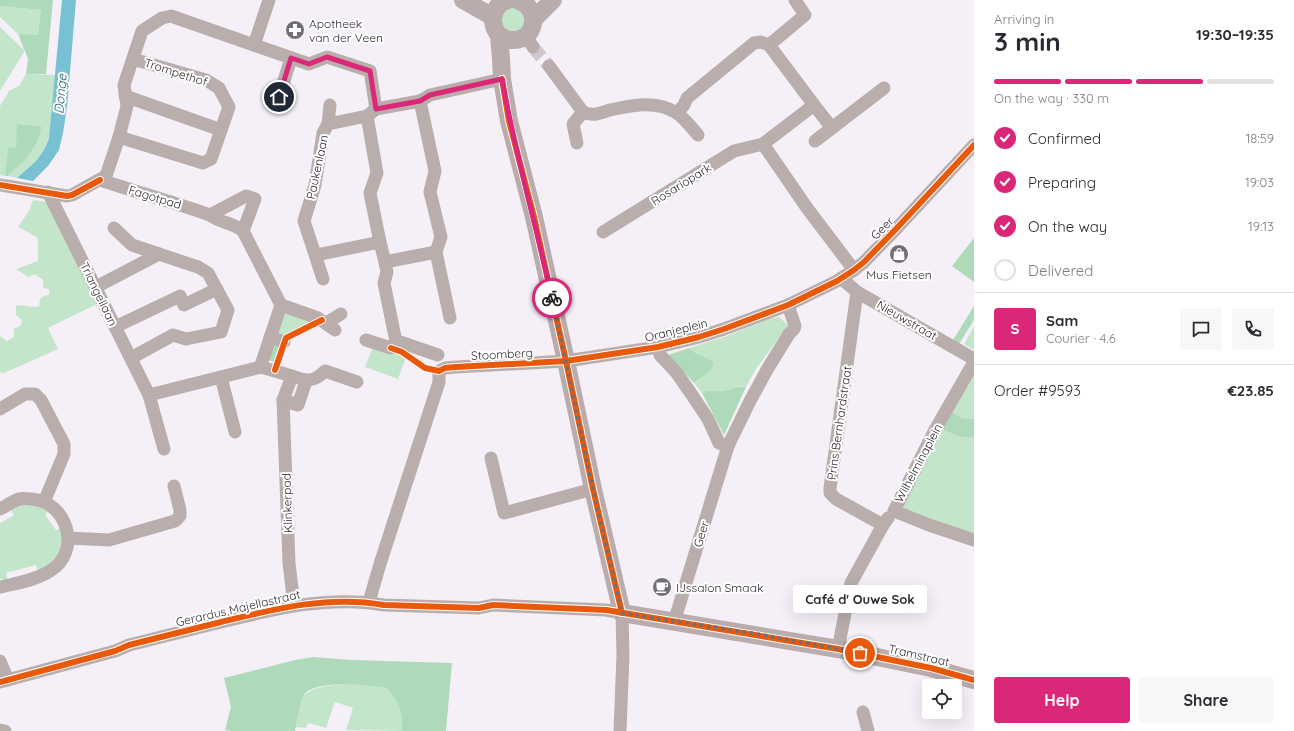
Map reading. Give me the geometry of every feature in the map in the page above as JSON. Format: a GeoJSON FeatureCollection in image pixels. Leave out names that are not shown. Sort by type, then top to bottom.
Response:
{"type":"FeatureCollection","features":[{"type":"Feature","properties":{"kind":"street"},"geometry":{"type":"LineString","coordinates":[[254,45],[269,0]]}},
{"type":"Feature","properties":{"kind":"street"},"geometry":{"type":"LineString","coordinates":[[463,0],[500,7]]}},
{"type":"Feature","properties":{"kind":"street"},"geometry":{"type":"LineString","coordinates":[[469,0],[500,7]]}},
{"type":"Feature","properties":{"kind":"street"},"geometry":{"type":"LineString","coordinates":[[552,0],[527,8],[533,25],[530,31],[517,39],[501,59],[502,79],[509,121],[535,224],[593,489],[622,613],[620,731]]}},
{"type":"Feature","properties":{"kind":"street"},"geometry":{"type":"LineString","coordinates":[[769,45],[805,15],[795,0]]}},
{"type":"Feature","properties":{"kind":"street"},"geometry":{"type":"LineString","coordinates":[[500,7],[494,27],[517,39]]}},
{"type":"Feature","properties":{"kind":"street"},"geometry":{"type":"LineString","coordinates":[[0,185],[67,196],[72,195],[106,176],[127,106],[124,85],[142,31],[162,18],[171,16],[309,64],[327,57],[370,71],[377,173],[370,193],[387,272],[384,283],[393,342]]}},
{"type":"Feature","properties":{"kind":"street"},"geometry":{"type":"LineString","coordinates":[[677,113],[684,105],[687,98],[754,43],[761,42],[769,45],[832,128]]}},
{"type":"Feature","properties":{"kind":"street"},"geometry":{"type":"LineString","coordinates":[[279,97],[291,58]]}},
{"type":"Feature","properties":{"kind":"street","name":"Trompethof"},"geometry":{"type":"LineString","coordinates":[[119,136],[203,163],[211,159],[229,107],[219,88],[206,80],[133,59]]}},
{"type":"Feature","properties":{"kind":"street"},"geometry":{"type":"LineString","coordinates":[[549,66],[583,112],[590,115],[629,106],[648,104],[658,106],[677,113],[698,135]]}},
{"type":"Feature","properties":{"kind":"street","name":"Paukenlaan"},"geometry":{"type":"LineString","coordinates":[[328,124],[420,101],[430,95],[502,79]]}},
{"type":"Feature","properties":{"kind":"street"},"geometry":{"type":"LineString","coordinates":[[815,141],[884,88]]}},
{"type":"Feature","properties":{"kind":"street"},"geometry":{"type":"LineString","coordinates":[[125,96],[221,130]]}},
{"type":"Feature","properties":{"kind":"street"},"geometry":{"type":"LineString","coordinates":[[420,101],[435,171],[430,192],[441,237],[436,252],[450,318]]}},
{"type":"Feature","properties":{"kind":"street","name":"Paukenlaan"},"geometry":{"type":"LineString","coordinates":[[324,279],[304,221],[315,185],[323,133],[328,124],[330,104]]}},
{"type":"Feature","properties":{"kind":"street","name":"Rosariopark"},"geometry":{"type":"LineString","coordinates":[[603,232],[734,151],[763,144],[814,105]]}},
{"type":"Feature","properties":{"kind":"street"},"geometry":{"type":"LineString","coordinates":[[577,143],[573,124],[583,112]]}},
{"type":"Feature","properties":{"kind":"street"},"geometry":{"type":"LineString","coordinates":[[763,144],[807,208],[854,270]]}},
{"type":"Feature","properties":{"kind":"street","name":"Geer"},"geometry":{"type":"LineString","coordinates":[[788,305],[841,278],[864,262],[896,230],[974,145]]}},
{"type":"Feature","properties":{"kind":"street","name":"Fagotpad"},"geometry":{"type":"LineString","coordinates":[[100,180],[210,214],[213,218],[238,227],[243,231]]}},
{"type":"Feature","properties":{"kind":"street","name":"Triangellaan"},"geometry":{"type":"LineString","coordinates":[[48,192],[149,395],[164,449]]}},
{"type":"Feature","properties":{"kind":"street"},"geometry":{"type":"LineString","coordinates":[[210,214],[246,196],[255,199],[243,231],[280,305],[262,362],[262,367]]}},
{"type":"Feature","properties":{"kind":"street"},"geometry":{"type":"LineString","coordinates":[[114,228],[132,245],[198,267],[208,272],[228,310],[221,332],[186,339],[173,336],[131,358]]}},
{"type":"Feature","properties":{"kind":"street"},"geometry":{"type":"LineString","coordinates":[[316,256],[380,242]]}},
{"type":"Feature","properties":{"kind":"street"},"geometry":{"type":"LineString","coordinates":[[385,262],[436,252]]}},
{"type":"Feature","properties":{"kind":"street"},"geometry":{"type":"LineString","coordinates":[[96,288],[159,254]]}},
{"type":"Feature","properties":{"kind":"street","name":"Nieuwstraat"},"geometry":{"type":"LineString","coordinates":[[841,278],[857,292],[974,359]]}},
{"type":"Feature","properties":{"kind":"street"},"geometry":{"type":"LineString","coordinates":[[115,326],[180,296],[184,305],[217,289]]}},
{"type":"Feature","properties":{"kind":"street","name":"Prins Bernhardstraat"},"geometry":{"type":"LineString","coordinates":[[857,292],[830,494],[836,499],[883,525]]}},
{"type":"Feature","properties":{"kind":"street"},"geometry":{"type":"LineString","coordinates":[[280,305],[318,318],[331,327],[342,314]]}},
{"type":"Feature","properties":{"kind":"street"},"geometry":{"type":"LineString","coordinates":[[728,446],[750,400],[768,368],[789,334],[794,329],[795,326],[788,305]]}},
{"type":"Feature","properties":{"kind":"street","name":"Oranjeplein"},"geometry":{"type":"LineString","coordinates":[[566,361],[658,347],[680,342],[724,329],[788,305]]}},
{"type":"Feature","properties":{"kind":"street"},"geometry":{"type":"LineString","coordinates":[[270,337],[284,342]]}},
{"type":"Feature","properties":{"kind":"street"},"geometry":{"type":"LineString","coordinates":[[366,340],[397,341],[438,355]]}},
{"type":"Feature","properties":{"kind":"street","name":"Oranjeplein"},"geometry":{"type":"LineString","coordinates":[[658,347],[660,355],[676,372],[692,395],[708,420],[719,442],[728,446]]}},
{"type":"Feature","properties":{"kind":"street","name":"Stoomberg"},"geometry":{"type":"LineString","coordinates":[[369,602],[439,382],[439,371],[445,368],[456,367],[566,361]]}},
{"type":"Feature","properties":{"kind":"street","name":"Wilhelminaplein"},"geometry":{"type":"LineString","coordinates":[[974,362],[935,430],[894,511],[929,525],[974,540]]}},
{"type":"Feature","properties":{"kind":"street"},"geometry":{"type":"LineString","coordinates":[[149,395],[262,367],[306,381],[318,378],[325,372],[357,382]]}},
{"type":"Feature","properties":{"kind":"street","name":"Klinkerpad"},"geometry":{"type":"LineString","coordinates":[[292,376],[283,400],[289,563],[294,605]]}},
{"type":"Feature","properties":{"kind":"street"},"geometry":{"type":"LineString","coordinates":[[221,377],[235,432]]}},
{"type":"Feature","properties":{"kind":"street"},"geometry":{"type":"LineString","coordinates":[[283,400],[298,405],[306,381]]}},
{"type":"Feature","properties":{"kind":"street"},"geometry":{"type":"LineString","coordinates":[[0,410],[25,394],[35,394],[41,400],[64,444],[64,454],[44,502]]}},
{"type":"Feature","properties":{"kind":"street","name":"Geer"},"geometry":{"type":"LineString","coordinates":[[674,622],[728,446]]}},
{"type":"Feature","properties":{"kind":"street"},"geometry":{"type":"LineString","coordinates":[[491,458],[504,513],[593,489]]}},
{"type":"Feature","properties":{"kind":"street"},"geometry":{"type":"LineString","coordinates":[[68,538],[109,540],[175,521],[180,516],[180,510],[174,486]]}},
{"type":"Feature","properties":{"kind":"street"},"geometry":{"type":"LineString","coordinates":[[0,509],[19,500],[37,500],[44,502],[52,506],[61,515],[67,527],[68,538],[68,546],[64,555],[59,564],[51,571],[41,576],[0,589]]}},
{"type":"Feature","properties":{"kind":"street"},"geometry":{"type":"LineString","coordinates":[[838,649],[851,583],[883,525],[894,511]]}},
{"type":"Feature","properties":{"kind":"street","name":"Gerardus Majellastraat"},"geometry":{"type":"LineString","coordinates":[[4,681],[115,652],[129,645],[294,605],[325,602],[369,602],[384,605],[479,608],[494,605],[606,610],[622,613]]}},
{"type":"Feature","properties":{"kind":"street","name":"Tramstraat"},"geometry":{"type":"LineString","coordinates":[[622,613],[757,634],[838,649],[931,668],[974,680]]}},
{"type":"Feature","properties":{"kind":"street"},"geometry":{"type":"LineString","coordinates":[[0,661],[4,681]]}},
{"type":"Feature","properties":{"kind":"street"},"geometry":{"type":"LineString","coordinates":[[863,712],[868,731]]}},
{"type":"Feature","properties":{"kind":"street"},"geometry":{"type":"LineString","coordinates":[[0,730],[5,731]]}},
{"type":"Feature","properties":{"kind":"green space"},"geometry":{"type":"Polygon","coordinates":[[[0,0],[53,0],[46,74],[26,74],[28,59],[18,34],[38,35],[41,10],[0,6],[0,0]]]}},
{"type":"Feature","properties":{"kind":"green space"},"geometry":{"type":"Polygon","coordinates":[[[0,6],[41,10],[38,36],[18,34],[0,17],[0,6]]]}},
{"type":"Feature","properties":{"kind":"green space"},"geometry":{"type":"Polygon","coordinates":[[[513,8],[521,12],[525,20],[521,28],[513,32],[505,28],[501,20],[505,12],[513,8]]]}},
{"type":"Feature","properties":{"kind":"green space"},"geometry":{"type":"Polygon","coordinates":[[[0,27],[24,50],[24,52],[0,91],[0,27]]]}},
{"type":"Feature","properties":{"kind":"green space"},"geometry":{"type":"Polygon","coordinates":[[[26,74],[56,75],[52,119],[48,141],[44,151],[36,163],[17,178],[8,176],[32,151],[39,136],[40,126],[18,124],[16,148],[8,148],[5,176],[0,175],[0,106],[9,91],[20,85],[26,74]]]}},
{"type":"Feature","properties":{"kind":"green space"},"geometry":{"type":"Polygon","coordinates":[[[17,124],[41,126],[41,131],[35,146],[29,155],[8,176],[5,176],[8,148],[16,147],[17,124]]]}},
{"type":"Feature","properties":{"kind":"green space"},"geometry":{"type":"Polygon","coordinates":[[[33,200],[48,202],[99,303],[48,328],[58,349],[2,374],[0,371],[0,336],[7,341],[14,337],[14,329],[21,325],[22,320],[16,315],[16,305],[33,307],[39,306],[40,299],[49,295],[49,289],[43,288],[43,280],[35,274],[28,277],[16,269],[38,261],[38,238],[18,227],[29,211],[33,200]]]}},
{"type":"Feature","properties":{"kind":"green space"},"geometry":{"type":"Polygon","coordinates":[[[974,238],[974,282],[952,266],[974,238]]]}},
{"type":"Feature","properties":{"kind":"green space"},"geometry":{"type":"Polygon","coordinates":[[[974,306],[974,320],[959,344],[953,340],[974,306]]]}},
{"type":"Feature","properties":{"kind":"green space"},"geometry":{"type":"Polygon","coordinates":[[[282,309],[313,321],[278,338],[273,336],[282,309]]]}},
{"type":"Feature","properties":{"kind":"green space"},"geometry":{"type":"Polygon","coordinates":[[[779,317],[788,325],[756,369],[746,387],[734,387],[721,391],[708,390],[702,393],[694,383],[707,374],[714,365],[709,359],[697,354],[689,348],[724,337],[769,319],[779,317]]]}},
{"type":"Feature","properties":{"kind":"green space"},"geometry":{"type":"Polygon","coordinates":[[[974,326],[974,350],[964,344],[974,326]]]}},
{"type":"Feature","properties":{"kind":"green space"},"geometry":{"type":"Polygon","coordinates":[[[272,340],[280,343],[274,362],[266,359],[272,340]]]}},
{"type":"Feature","properties":{"kind":"green space"},"geometry":{"type":"Polygon","coordinates":[[[374,345],[406,357],[398,379],[365,367],[374,345]]]}},
{"type":"Feature","properties":{"kind":"green space"},"geometry":{"type":"Polygon","coordinates":[[[689,348],[697,354],[709,359],[714,365],[707,374],[694,383],[668,355],[689,348]]]}},
{"type":"Feature","properties":{"kind":"green space"},"geometry":{"type":"Polygon","coordinates":[[[974,371],[974,419],[962,418],[951,412],[974,371]]]}},
{"type":"Feature","properties":{"kind":"green space"},"geometry":{"type":"Polygon","coordinates":[[[736,387],[746,387],[724,435],[702,393],[710,390],[725,391],[736,387]]]}},
{"type":"Feature","properties":{"kind":"green space"},"geometry":{"type":"Polygon","coordinates":[[[951,412],[962,418],[974,419],[974,438],[960,437],[941,429],[951,412]]]}},
{"type":"Feature","properties":{"kind":"green space"},"geometry":{"type":"Polygon","coordinates":[[[941,429],[960,437],[974,438],[974,534],[907,512],[903,505],[941,429]]]}},
{"type":"Feature","properties":{"kind":"green space"},"geometry":{"type":"Polygon","coordinates":[[[26,503],[49,509],[45,515],[56,530],[63,527],[59,556],[38,573],[36,565],[6,573],[8,581],[0,579],[0,523],[14,515],[9,508],[26,503]]]}},
{"type":"Feature","properties":{"kind":"green space"},"geometry":{"type":"Polygon","coordinates":[[[313,657],[352,660],[452,663],[446,731],[402,731],[401,712],[395,699],[387,688],[343,684],[319,687],[310,690],[304,695],[295,731],[225,730],[231,707],[224,678],[295,660],[313,657]]]}},
{"type":"Feature","properties":{"kind":"green space"},"geometry":{"type":"Polygon","coordinates":[[[361,684],[387,687],[395,698],[401,712],[402,731],[346,730],[353,708],[335,702],[326,728],[308,723],[306,728],[296,727],[302,699],[312,690],[320,687],[361,684]]]}},
{"type":"Feature","properties":{"kind":"water","name":"Donge"},"geometry":{"type":"Polygon","coordinates":[[[62,0],[76,0],[67,107],[59,150],[48,166],[33,181],[17,178],[40,156],[49,138],[62,0]]]}},
{"type":"Feature","properties":{"kind":"tunnel"},"geometry":{"type":"LineString","coordinates":[[533,47],[549,66]]}},
{"type":"Feature","properties":{"kind":"cycle path"},"geometry":{"type":"LineString","coordinates":[[502,79],[509,121],[534,217],[593,489],[622,613]]}},
{"type":"Feature","properties":{"kind":"cycle path"},"geometry":{"type":"LineString","coordinates":[[391,348],[402,352],[425,368],[439,371],[445,368],[456,367],[566,361],[658,347],[724,329],[788,305],[837,281],[854,270],[864,262],[896,229],[974,145]]}},
{"type":"Feature","properties":{"kind":"cycle path"},"geometry":{"type":"LineString","coordinates":[[0,185],[67,196],[72,195],[100,180]]}},
{"type":"Feature","properties":{"kind":"cycle path"},"geometry":{"type":"LineString","coordinates":[[275,370],[286,338],[322,320]]}},
{"type":"Feature","properties":{"kind":"cycle path"},"geometry":{"type":"LineString","coordinates":[[0,682],[115,651],[129,645],[241,617],[281,608],[343,602],[479,608],[493,605],[606,610],[838,649],[931,668],[974,680]]}},
{"type":"Feature","properties":{"kind":"way so far"},"geometry":{"type":"LineString","coordinates":[[552,298],[593,489],[622,613],[757,634],[860,653]]}},
{"type":"Feature","properties":{"kind":"place","name":"Apotheek van der Veen"},"geometry":{"type":"Point","coordinates":[295,30]}},
{"type":"Feature","properties":{"kind":"place","name":"Mus Fietsen"},"geometry":{"type":"Point","coordinates":[899,254]}},
{"type":"Feature","properties":{"kind":"place","name":"IJssalon Smaak"},"geometry":{"type":"Point","coordinates":[662,587]}},
{"type":"Feature","properties":{"kind":"place","name":"Café d' Ouwe Sok"},"geometry":{"type":"Point","coordinates":[860,653]}},
{"type":"Feature","properties":{"kind":"route"},"geometry":{"type":"LineString","coordinates":[[279,97],[291,58],[309,64],[327,57],[370,71],[376,109],[420,101],[430,95],[502,79],[509,121],[534,217],[552,298]]}}]}
